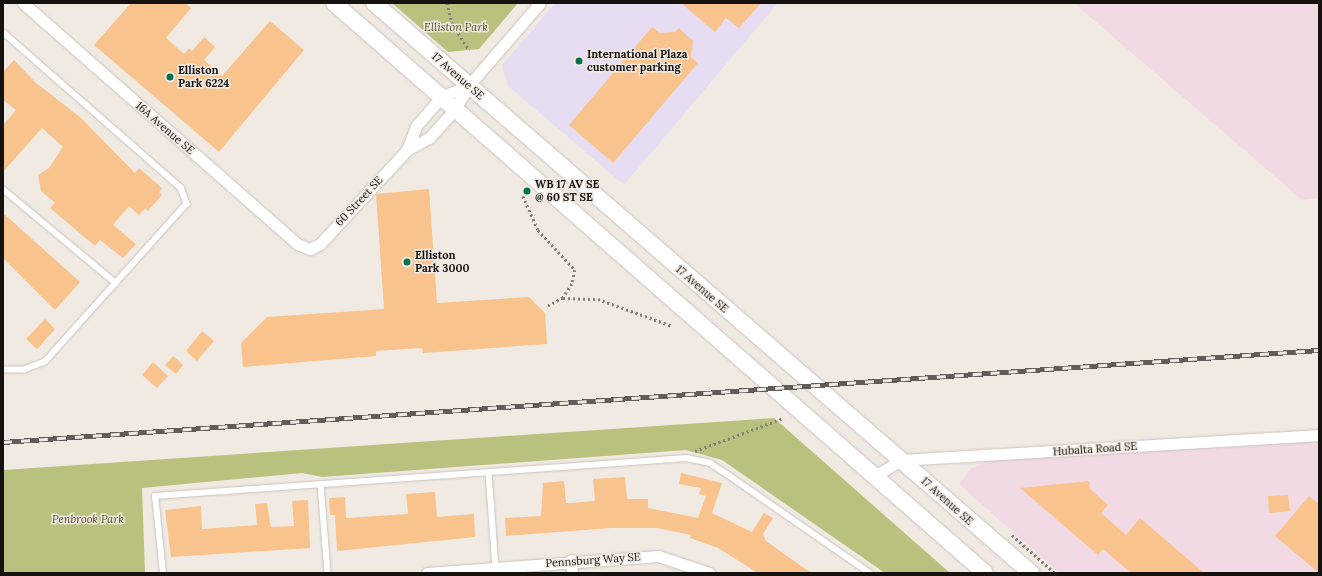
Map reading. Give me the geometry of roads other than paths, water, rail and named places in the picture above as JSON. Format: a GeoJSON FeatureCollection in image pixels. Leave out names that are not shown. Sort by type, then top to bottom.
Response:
{"type":"FeatureCollection","features":[{"type":"Feature","properties":{"kind":"main road"},"geometry":{"type":"LineString","coordinates":[[334,3],[985,573]]}},
{"type":"Feature","properties":{"kind":"main road","name":"17 Avenue SE"},"geometry":{"type":"LineString","coordinates":[[374,3],[1027,571]]}},
{"type":"Feature","properties":{"kind":"street","name":"16A Avenue SE"},"geometry":{"type":"LineString","coordinates":[[23,3],[298,244],[310,249]]}},
{"type":"Feature","properties":{"kind":"street","name":"60 Street SE"},"geometry":{"type":"LineString","coordinates":[[310,249],[320,244],[407,150],[430,137],[455,109],[469,85],[540,3]]}},
{"type":"Feature","properties":{"kind":"street","name":"60 Street SE"},"geometry":{"type":"LineString","coordinates":[[407,150],[416,126],[441,97],[469,85]]}},
{"type":"Feature","properties":{"kind":"street","name":"Hubalta Road SE"},"geometry":{"type":"LineString","coordinates":[[875,476],[901,460],[1319,435]]}},
{"type":"Feature","properties":{"kind":"street","name":"Pennsburg Way SE"},"geometry":{"type":"LineString","coordinates":[[427,573],[496,570],[571,560],[658,556],[709,573]]}},
{"type":"Feature","properties":{"kind":"street"},"geometry":{"type":"LineString","coordinates":[[571,560],[572,573]]}},
{"type":"Feature","properties":{"kind":"lane"},"geometry":{"type":"LineString","coordinates":[[3,32],[181,188],[187,204],[45,362],[24,370],[3,370]]}},
{"type":"Feature","properties":{"kind":"lane"},"geometry":{"type":"LineString","coordinates":[[3,189],[116,283]]}},
{"type":"Feature","properties":{"kind":"lane"},"geometry":{"type":"LineString","coordinates":[[163,573],[154,496],[687,458],[716,466],[870,573]]}},
{"type":"Feature","properties":{"kind":"lane"},"geometry":{"type":"LineString","coordinates":[[489,473],[496,570]]}},
{"type":"Feature","properties":{"kind":"lane"},"geometry":{"type":"LineString","coordinates":[[321,484],[328,573]]}},
{"type":"Feature","properties":{"kind":"railway"},"geometry":{"type":"LineString","coordinates":[[3,442],[1319,350]]}},
{"type":"Feature","properties":{"kind":"place","name":"International Plaza customer parking"},"geometry":{"type":"Point","coordinates":[579,61]}},
{"type":"Feature","properties":{"kind":"place","name":"Elliston Park 6224"},"geometry":{"type":"Point","coordinates":[170,77]}},
{"type":"Feature","properties":{"kind":"place","name":"WB 17 AV SE @ 60 ST SE"},"geometry":{"type":"Point","coordinates":[527,191]}},
{"type":"Feature","properties":{"kind":"place","name":"Elliston Park 3000"},"geometry":{"type":"Point","coordinates":[407,262]}},
{"type":"Feature","properties":{"kind":"park label","name":"Elliston Park"},"geometry":{"type":"Point","coordinates":[456,27]}},
{"type":"Feature","properties":{"kind":"park label","name":"Penbrook Park"},"geometry":{"type":"Point","coordinates":[88,519]}}]}
